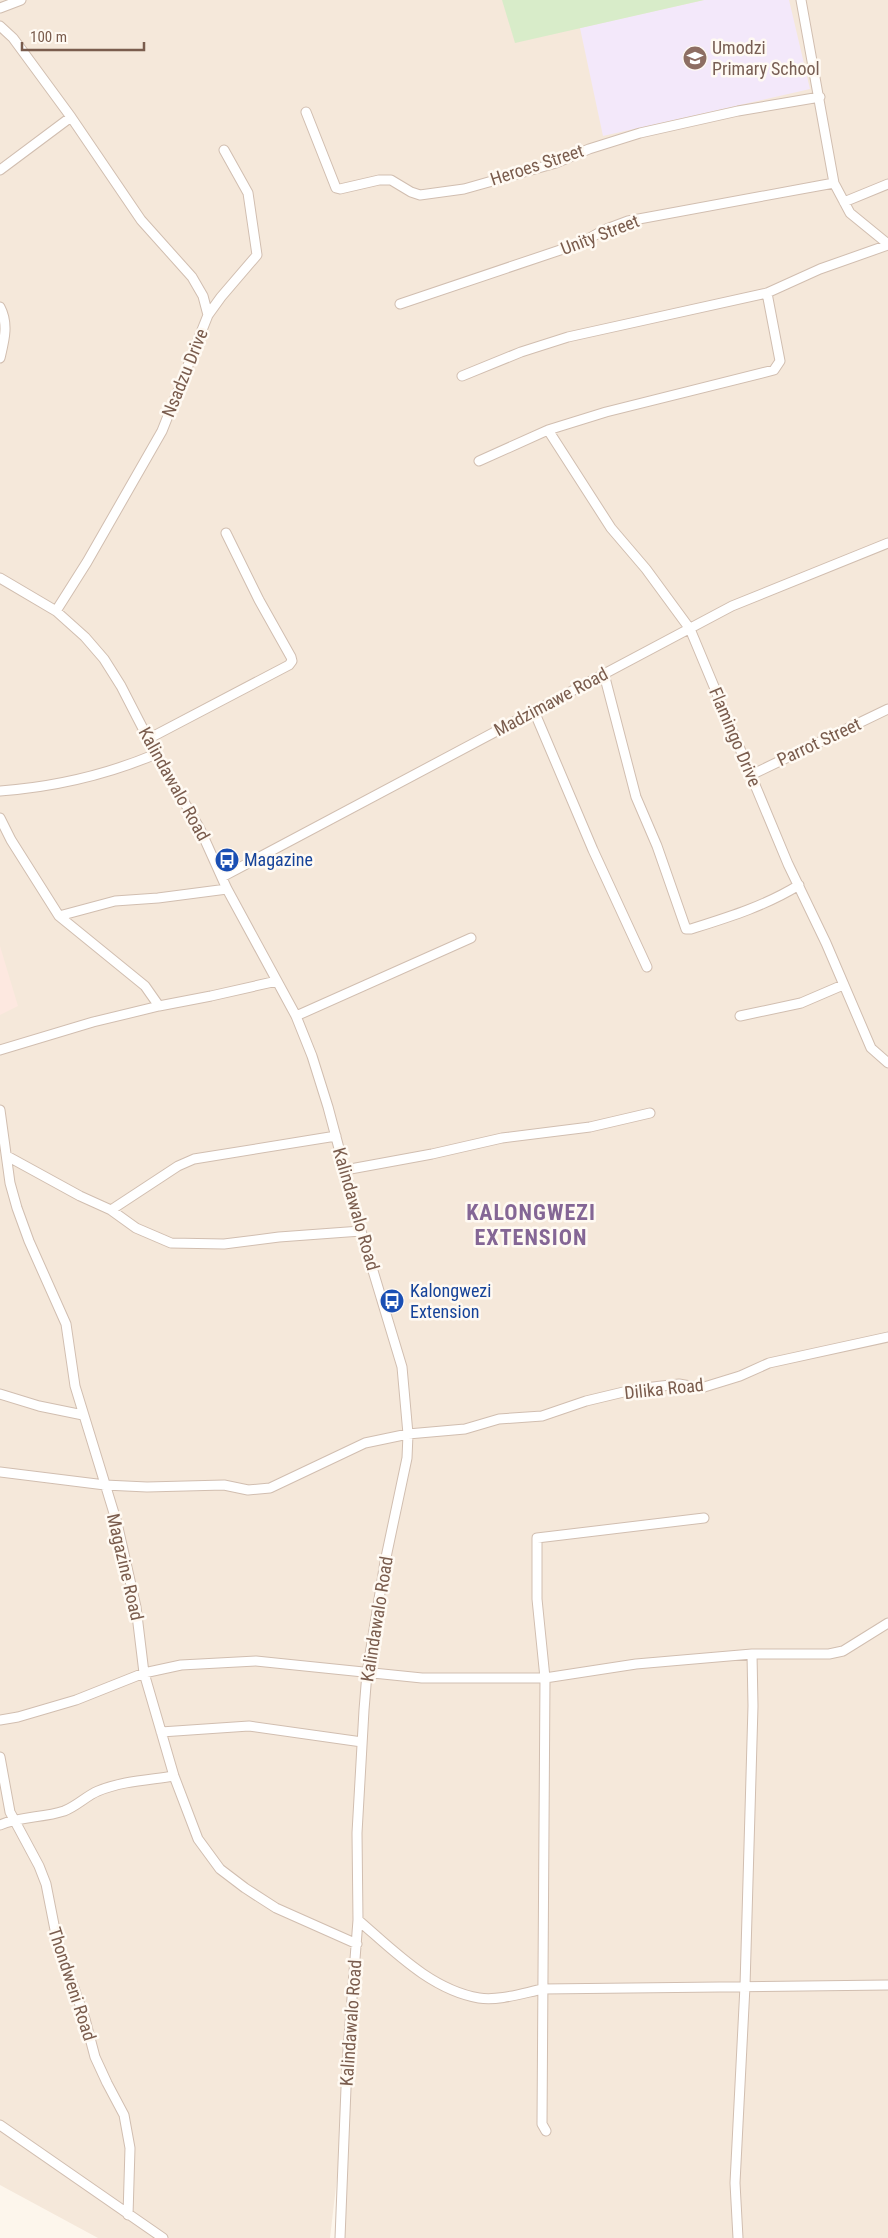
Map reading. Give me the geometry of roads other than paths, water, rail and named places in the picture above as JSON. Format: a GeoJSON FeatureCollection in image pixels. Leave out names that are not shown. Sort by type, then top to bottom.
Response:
{"type":"FeatureCollection","features":[{"type":"Feature","properties":{"kind":"street"},"geometry":{"type":"LineString","coordinates":[[0,8],[21,0]]}},
{"type":"Feature","properties":{"kind":"street"},"geometry":{"type":"LineString","coordinates":[[801,0],[820,96],[834,183],[850,213],[888,244]]}},
{"type":"Feature","properties":{"kind":"street","name":"Nsadzu Drive"},"geometry":{"type":"LineString","coordinates":[[0,26],[14,38],[71,117],[141,220],[192,277],[203,296],[208,315],[162,431],[87,562],[56,610]]}},
{"type":"Feature","properties":{"kind":"street","name":"Heroes Street"},"geometry":{"type":"LineString","coordinates":[[306,112],[336,188],[340,189],[379,180],[391,180],[411,192],[420,194],[464,189],[556,162],[589,149],[640,133],[738,111],[820,96]]}},
{"type":"Feature","properties":{"kind":"street"},"geometry":{"type":"LineString","coordinates":[[0,170],[71,117]]}},
{"type":"Feature","properties":{"kind":"street"},"geometry":{"type":"LineString","coordinates":[[208,315],[220,297],[257,255],[250,198],[224,150]]}},
{"type":"Feature","properties":{"kind":"street","name":"Unity Street"},"geometry":{"type":"LineString","coordinates":[[400,304],[581,243],[604,230],[628,221],[834,183]]}},
{"type":"Feature","properties":{"kind":"street"},"geometry":{"type":"LineString","coordinates":[[844,202],[888,184]]}},
{"type":"Feature","properties":{"kind":"street"},"geometry":{"type":"LineString","coordinates":[[462,376],[521,352],[568,337],[766,293],[820,269],[888,244]]}},
{"type":"Feature","properties":{"kind":"street"},"geometry":{"type":"LineString","coordinates":[[479,461],[548,430],[606,412],[774,370],[780,361],[766,293]]}},
{"type":"Feature","properties":{"kind":"street"},"geometry":{"type":"LineString","coordinates":[[0,307],[5,321],[6,334],[0,358]]}},
{"type":"Feature","properties":{"kind":"street","name":"Flamingo Drive"},"geometry":{"type":"LineString","coordinates":[[548,430],[611,528],[646,569],[690,629],[751,775],[871,1048],[888,1063]]}},
{"type":"Feature","properties":{"kind":"street"},"geometry":{"type":"LineString","coordinates":[[148,739],[288,665],[292,661],[259,600],[226,532]]}},
{"type":"Feature","properties":{"kind":"street","name":"Madzimawe Road"},"geometry":{"type":"LineString","coordinates":[[222,877],[732,606],[888,543]]}},
{"type":"Feature","properties":{"kind":"street","name":"Kalindawalo Road"},"geometry":{"type":"LineString","coordinates":[[0,578],[56,610],[85,637],[104,659],[121,686],[156,754],[200,829],[226,889],[296,1016],[312,1056],[336,1136],[361,1231],[402,1367],[408,1434],[407,1458],[385,1562],[367,1674],[362,1742],[357,1833],[357,1944],[347,2064],[340,2238]]}},
{"type":"Feature","properties":{"kind":"street"},"geometry":{"type":"LineString","coordinates":[[604,674],[636,797],[657,846],[686,929],[736,915],[776,899],[799,885]]}},
{"type":"Feature","properties":{"kind":"street","name":"Parrot Street"},"geometry":{"type":"LineString","coordinates":[[751,775],[888,709]]}},
{"type":"Feature","properties":{"kind":"street"},"geometry":{"type":"LineString","coordinates":[[534,711],[593,850],[647,966]]}},
{"type":"Feature","properties":{"kind":"street"},"geometry":{"type":"LineString","coordinates":[[0,791],[40,788],[121,769],[156,754]]}},
{"type":"Feature","properties":{"kind":"street"},"geometry":{"type":"LineString","coordinates":[[0,818],[11,840],[59,916],[145,986],[159,1006]]}},
{"type":"Feature","properties":{"kind":"street"},"geometry":{"type":"LineString","coordinates":[[59,916],[115,901],[158,898],[226,889]]}},
{"type":"Feature","properties":{"kind":"street"},"geometry":{"type":"LineString","coordinates":[[296,1016],[471,938]]}},
{"type":"Feature","properties":{"kind":"street"},"geometry":{"type":"LineString","coordinates":[[0,1050],[93,1022],[277,981]]}},
{"type":"Feature","properties":{"kind":"street"},"geometry":{"type":"LineString","coordinates":[[740,1016],[801,1003],[843,985]]}},
{"type":"Feature","properties":{"kind":"street","name":"Magazine Road"},"geometry":{"type":"LineString","coordinates":[[0,1110],[10,1183],[29,1241],[66,1324],[75,1386],[117,1523],[136,1607],[144,1673],[174,1776],[198,1839],[220,1869],[276,1908],[357,1944]]}},
{"type":"Feature","properties":{"kind":"street"},"geometry":{"type":"LineString","coordinates":[[345,1170],[432,1154],[502,1138],[590,1128],[650,1113]]}},
{"type":"Feature","properties":{"kind":"street"},"geometry":{"type":"LineString","coordinates":[[111,1210],[178,1166],[194,1159],[336,1136]]}},
{"type":"Feature","properties":{"kind":"street"},"geometry":{"type":"LineString","coordinates":[[7,1156],[80,1196],[111,1210],[136,1228],[156,1238],[183,1245],[224,1244],[279,1237],[361,1231]]}},
{"type":"Feature","properties":{"kind":"street"},"geometry":{"type":"LineString","coordinates":[[0,1186],[10,1183]]}},
{"type":"Feature","properties":{"kind":"street","name":"Dilika Road"},"geometry":{"type":"LineString","coordinates":[[0,1472],[105,1485],[147,1487],[224,1485],[248,1490],[270,1488],[366,1443],[408,1434],[465,1429],[499,1419],[542,1416],[586,1401],[636,1390],[679,1384],[700,1388],[740,1376],[769,1363],[888,1337]]}},
{"type":"Feature","properties":{"kind":"street"},"geometry":{"type":"LineString","coordinates":[[0,1394],[40,1406],[83,1415]]}},
{"type":"Feature","properties":{"kind":"street"},"geometry":{"type":"LineString","coordinates":[[546,2132],[542,2124],[545,1678],[537,1599],[537,1538],[704,1518]]}},
{"type":"Feature","properties":{"kind":"street"},"geometry":{"type":"LineString","coordinates":[[0,1720],[18,1717],[76,1700],[144,1673],[181,1665],[256,1662],[422,1678],[545,1678],[636,1664],[752,1654],[829,1654],[843,1651],[888,1623]]}},
{"type":"Feature","properties":{"kind":"street"},"geometry":{"type":"LineString","coordinates":[[738,2238],[735,2183],[745,1986],[753,1706],[752,1654]]}},
{"type":"Feature","properties":{"kind":"street"},"geometry":{"type":"LineString","coordinates":[[161,1732],[249,1726],[362,1742]]}},
{"type":"Feature","properties":{"kind":"street","name":"Thondweni Road"},"geometry":{"type":"LineString","coordinates":[[0,1757],[7,1803],[13,1819],[40,1866],[46,1884],[57,1940],[85,2018],[96,2057],[107,2084],[124,2115],[130,2148],[128,2214]]}},
{"type":"Feature","properties":{"kind":"street"},"geometry":{"type":"LineString","coordinates":[[0,1825],[13,1819],[63,1811],[95,1792],[110,1786],[174,1776]]}},
{"type":"Feature","properties":{"kind":"street"},"geometry":{"type":"LineString","coordinates":[[358,1920],[419,1972],[462,1994],[480,1998],[502,1997],[543,1989],[888,1985]]}},
{"type":"Feature","properties":{"kind":"street"},"geometry":{"type":"LineString","coordinates":[[0,2124],[162,2238]]}},
{"type":"Feature","properties":{"kind":"place","name":"Umodzi Primary School"},"geometry":{"type":"Point","coordinates":[695,58]}},
{"type":"Feature","properties":{"kind":"place","name":"Magazine"},"geometry":{"type":"Point","coordinates":[227,860]}},
{"type":"Feature","properties":{"kind":"place","name":"Kalongwezi Extension"},"geometry":{"type":"Point","coordinates":[392,1301]}},
{"type":"Feature","properties":{"kind":"district","name":"KALONGWEZI EXTENSION"},"geometry":{"type":"Point","coordinates":[531,1224]}}]}
